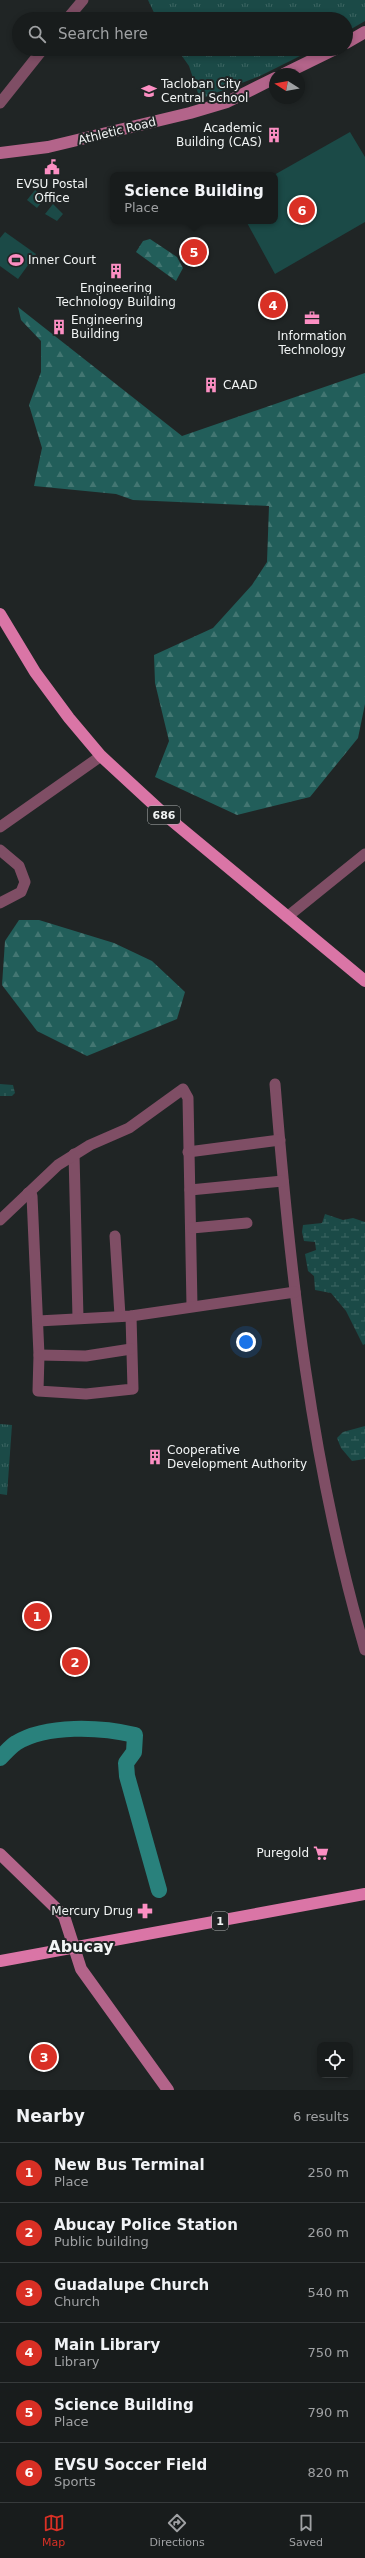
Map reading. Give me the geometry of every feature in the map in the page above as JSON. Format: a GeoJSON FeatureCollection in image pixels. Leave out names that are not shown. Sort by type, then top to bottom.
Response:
{"type":"FeatureCollection","features":[{"type":"Feature","properties":{"kind":"main road","name":"686"},"geometry":{"type":"LineString","coordinates":[[0,614],[35,672],[73,723],[101,756],[153,805],[365,981]]}},
{"type":"Feature","properties":{"kind":"main road","name":"1"},"geometry":{"type":"LineString","coordinates":[[0,1961],[365,1894]]}},
{"type":"Feature","properties":{"kind":"street"},"geometry":{"type":"LineString","coordinates":[[73,12],[83,0]]}},
{"type":"Feature","properties":{"kind":"street"},"geometry":{"type":"LineString","coordinates":[[353,39],[365,32]]}},
{"type":"Feature","properties":{"kind":"street"},"geometry":{"type":"LineString","coordinates":[[0,103],[37,56]]}},
{"type":"Feature","properties":{"kind":"street"},"geometry":{"type":"LineString","coordinates":[[296,68],[321,56]]}},
{"type":"Feature","properties":{"kind":"street","name":"Athletic Road"},"geometry":{"type":"LineString","coordinates":[[0,153],[48,147],[196,111],[227,102],[269,81]]}},
{"type":"Feature","properties":{"kind":"street"},"geometry":{"type":"LineString","coordinates":[[0,828],[101,756]]}},
{"type":"Feature","properties":{"kind":"street"},"geometry":{"type":"LineString","coordinates":[[0,850],[19,866],[25,882],[21,892],[0,903]]}},
{"type":"Feature","properties":{"kind":"street"},"geometry":{"type":"LineString","coordinates":[[288,917],[365,854]]}},
{"type":"Feature","properties":{"kind":"street"},"geometry":{"type":"LineString","coordinates":[[275,1084],[283,1181],[295,1292],[315,1432],[331,1513],[365,1650]]}},
{"type":"Feature","properties":{"kind":"street"},"geometry":{"type":"LineString","coordinates":[[0,1220],[58,1165],[74,1154],[129,1128],[183,1089],[188,1098],[188,1152],[192,1228],[192,1306]]}},
{"type":"Feature","properties":{"kind":"street"},"geometry":{"type":"LineString","coordinates":[[188,1152],[280,1140]]}},
{"type":"Feature","properties":{"kind":"street"},"geometry":{"type":"LineString","coordinates":[[74,1154],[78,1318]]}},
{"type":"Feature","properties":{"kind":"street"},"geometry":{"type":"LineString","coordinates":[[190,1190],[283,1181]]}},
{"type":"Feature","properties":{"kind":"street"},"geometry":{"type":"LineString","coordinates":[[28,1193],[32,1196],[38,1321],[38,1391],[86,1394],[133,1389],[131,1349],[115,1236]]}},
{"type":"Feature","properties":{"kind":"street"},"geometry":{"type":"LineString","coordinates":[[192,1228],[246,1223]]}},
{"type":"Feature","properties":{"kind":"street"},"geometry":{"type":"LineString","coordinates":[[38,1321],[126,1316],[295,1292]]}},
{"type":"Feature","properties":{"kind":"street"},"geometry":{"type":"LineString","coordinates":[[39,1355],[86,1356],[131,1349]]}},
{"type":"Feature","properties":{"kind":"street"},"geometry":{"type":"LineString","coordinates":[[0,1854],[64,1916],[81,1969],[168,2090]]}},
{"type":"Feature","properties":{"kind":"green space"},"geometry":{"type":"Polygon","coordinates":[[[148,0],[365,0],[365,21],[353,28],[353,12],[154,12],[148,0]]]}},
{"type":"Feature","properties":{"kind":"green space"},"geometry":{"type":"Polygon","coordinates":[[[182,56],[300,56],[276,68],[269,68],[269,72],[260,76],[200,99],[189,66],[182,56]]]}},
{"type":"Feature","properties":{"kind":"green space"},"geometry":{"type":"Polygon","coordinates":[[[350,132],[365,157],[365,222],[275,274],[248,224],[278,224],[278,173],[350,132]]]}},
{"type":"Feature","properties":{"kind":"green space"},"geometry":{"type":"Polygon","coordinates":[[[35,190],[45,198],[37,208],[27,200],[35,190]]]}},
{"type":"Feature","properties":{"kind":"green space"},"geometry":{"type":"Polygon","coordinates":[[[53,204],[63,214],[57,221],[45,214],[53,204]]]}},
{"type":"Feature","properties":{"kind":"green space","name":"Inner Court"},"geometry":{"type":"Polygon","coordinates":[[[5,232],[36,254],[18,279],[0,266],[0,238],[5,232]]]}},
{"type":"Feature","properties":{"kind":"green space"},"geometry":{"type":"Polygon","coordinates":[[[150,239],[177,257],[183,268],[176,281],[136,252],[143,241],[150,239]]]}},
{"type":"Feature","properties":{"kind":"green space"},"geometry":{"type":"Polygon","coordinates":[[[18,307],[182,436],[365,373],[365,704],[358,738],[310,797],[237,815],[155,777],[169,741],[155,683],[154,655],[213,628],[252,585],[267,562],[269,506],[133,500],[116,494],[34,486],[42,448],[29,405],[41,372],[41,341],[21,320],[18,307]]]}},
{"type":"Feature","properties":{"kind":"green space"},"geometry":{"type":"Polygon","coordinates":[[[19,920],[39,920],[114,943],[152,961],[185,992],[177,1019],[87,1056],[37,1031],[2,985],[5,941],[19,920]]]}},
{"type":"Feature","properties":{"kind":"green space"},"geometry":{"type":"Polygon","coordinates":[[[0,1084],[13,1085],[15,1093],[12,1096],[0,1096],[0,1084]]]}},
{"type":"Feature","properties":{"kind":"green space"},"geometry":{"type":"Polygon","coordinates":[[[325,1214],[343,1220],[353,1218],[365,1222],[365,1344],[363,1345],[346,1311],[331,1293],[315,1290],[314,1276],[308,1271],[305,1254],[316,1250],[315,1242],[304,1241],[302,1232],[303,1225],[322,1223],[325,1214]]]}},
{"type":"Feature","properties":{"kind":"green space"},"geometry":{"type":"Polygon","coordinates":[[[0,1424],[12,1425],[7,1495],[0,1494],[0,1424]]]}},
{"type":"Feature","properties":{"kind":"green space"},"geometry":{"type":"Polygon","coordinates":[[[365,1426],[365,1459],[352,1461],[341,1448],[337,1438],[343,1432],[365,1426]]]}},
{"type":"Feature","properties":{"kind":"waterway"},"geometry":{"type":"LineString","coordinates":[[0,1758],[16,1743],[29,1737],[58,1730],[91,1729],[135,1735],[134,1752],[126,1763],[127,1776],[159,1890]]}},
{"type":"Feature","properties":{"kind":"place","name":"Tacloban City Central School"},"geometry":{"type":"Point","coordinates":[149,91]}},
{"type":"Feature","properties":{"kind":"place","name":"Academic Building (CAS)"},"geometry":{"type":"Point","coordinates":[274,135]}},
{"type":"Feature","properties":{"kind":"place","name":"EVSU Postal Office"},"geometry":{"type":"Point","coordinates":[52,167]}},
{"type":"Feature","properties":{"kind":"place","name":"EVSU Soccer Field"},"geometry":{"type":"Point","coordinates":[302,210]}},
{"type":"Feature","properties":{"kind":"place","name":"Science Building"},"geometry":{"type":"Point","coordinates":[194,252]}},
{"type":"Feature","properties":{"kind":"place","name":"Inner Court"},"geometry":{"type":"Point","coordinates":[16,260]}},
{"type":"Feature","properties":{"kind":"place","name":"Engineering Technology Building"},"geometry":{"type":"Point","coordinates":[116,271]}},
{"type":"Feature","properties":{"kind":"place","name":"Main Library"},"geometry":{"type":"Point","coordinates":[273,305]}},
{"type":"Feature","properties":{"kind":"place","name":"Information Technology"},"geometry":{"type":"Point","coordinates":[312,318]}},
{"type":"Feature","properties":{"kind":"place","name":"Engineering Building"},"geometry":{"type":"Point","coordinates":[59,327]}},
{"type":"Feature","properties":{"kind":"place","name":"CAAD"},"geometry":{"type":"Point","coordinates":[211,385]}},
{"type":"Feature","properties":{"kind":"place","name":"Cooperative Development Authority"},"geometry":{"type":"Point","coordinates":[155,1457]}},
{"type":"Feature","properties":{"kind":"place","name":"New Bus Terminal"},"geometry":{"type":"Point","coordinates":[37,1616]}},
{"type":"Feature","properties":{"kind":"place","name":"Abucay Police Station"},"geometry":{"type":"Point","coordinates":[75,1662]}},
{"type":"Feature","properties":{"kind":"place","name":"Puregold"},"geometry":{"type":"Point","coordinates":[321,1853]}},
{"type":"Feature","properties":{"kind":"place","name":"Mercury Drug"},"geometry":{"type":"Point","coordinates":[145,1911]}},
{"type":"Feature","properties":{"kind":"place","name":"Guadalupe Church"},"geometry":{"type":"Point","coordinates":[44,2057]}},
{"type":"Feature","properties":{"kind":"district","name":"Abucay"},"geometry":{"type":"Point","coordinates":[81,1946]}}]}
